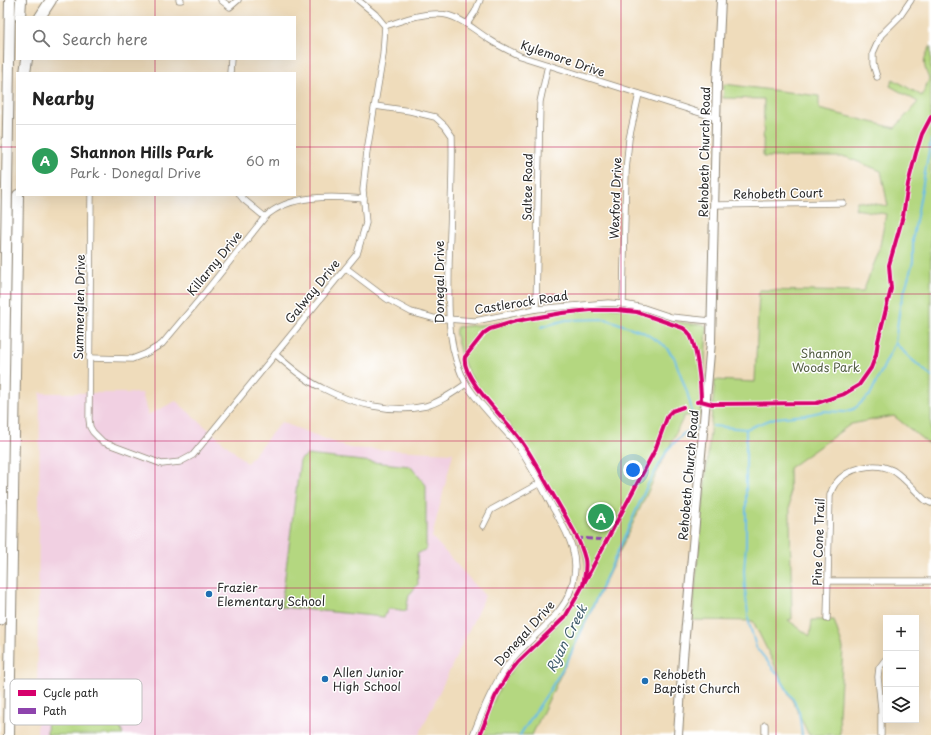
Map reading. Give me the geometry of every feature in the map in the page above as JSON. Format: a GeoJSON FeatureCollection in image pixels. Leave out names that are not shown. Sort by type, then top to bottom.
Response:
{"type":"FeatureCollection","features":[{"type":"Feature","properties":{"kind":"highway"},"geometry":{"type":"LineString","coordinates":[[0,620],[10,0]]}},
{"type":"Feature","properties":{"kind":"highway"},"geometry":{"type":"LineString","coordinates":[[20,16],[21,0]]}},
{"type":"Feature","properties":{"kind":"highway"},"geometry":{"type":"LineString","coordinates":[[41,16],[51,0]]}},
{"type":"Feature","properties":{"kind":"highway"},"geometry":{"type":"LineString","coordinates":[[19,72],[20,60]]}},
{"type":"Feature","properties":{"kind":"highway"},"geometry":{"type":"LineString","coordinates":[[25,72],[27,60]]}},
{"type":"Feature","properties":{"kind":"highway"},"geometry":{"type":"LineString","coordinates":[[0,130],[2,143],[7,158]]}},
{"type":"Feature","properties":{"kind":"highway"},"geometry":{"type":"LineString","coordinates":[[9,735],[18,196]]}},
{"type":"Feature","properties":{"kind":"street"},"geometry":{"type":"LineString","coordinates":[[221,0],[230,7],[238,0]]}},
{"type":"Feature","properties":{"kind":"street"},"geometry":{"type":"LineString","coordinates":[[358,0],[375,14],[385,26]]}},
{"type":"Feature","properties":{"kind":"street"},"geometry":{"type":"LineString","coordinates":[[467,24],[475,12],[480,0]]}},
{"type":"Feature","properties":{"kind":"street","name":"Rehobeth Church Road"},"geometry":{"type":"LineString","coordinates":[[678,735],[683,658],[711,342],[716,118],[721,0]]}},
{"type":"Feature","properties":{"kind":"street"},"geometry":{"type":"LineString","coordinates":[[877,77],[873,64],[873,53],[880,35],[900,16],[911,0]]}},
{"type":"Feature","properties":{"kind":"street","name":"Kylemore Drive"},"geometry":{"type":"LineString","coordinates":[[385,26],[424,15],[439,14],[455,18],[467,24],[491,41],[520,56],[716,118]]}},
{"type":"Feature","properties":{"kind":"street","name":"Galway Drive"},"geometry":{"type":"LineString","coordinates":[[89,419],[90,427],[93,432],[103,442],[162,464],[180,462],[192,455],[346,268],[356,254],[366,223],[363,190],[383,54],[385,26]]}},
{"type":"Feature","properties":{"kind":"street"},"geometry":{"type":"LineString","coordinates":[[230,72],[231,60]]}},
{"type":"Feature","properties":{"kind":"street","name":"Saltee Road"},"geometry":{"type":"LineString","coordinates":[[536,309],[540,102],[548,65]]}},
{"type":"Feature","properties":{"kind":"street","name":"Wexford Drive"},"geometry":{"type":"LineString","coordinates":[[623,304],[626,171],[629,140],[639,94]]}},
{"type":"Feature","properties":{"kind":"street","name":"Donegal Drive"},"geometry":{"type":"LineString","coordinates":[[375,106],[410,111],[435,117],[452,136],[449,320],[455,356],[466,384],[482,406],[514,442],[540,483],[572,545],[576,563],[570,593],[562,607],[510,662],[497,682],[473,735]]}},
{"type":"Feature","properties":{"kind":"street","name":"Summerglen Drive"},"geometry":{"type":"LineString","coordinates":[[89,419],[91,196]]}},
{"type":"Feature","properties":{"kind":"street"},"geometry":{"type":"LineString","coordinates":[[241,196],[243,200],[265,217]]}},
{"type":"Feature","properties":{"kind":"street","name":"Killarny Drive"},"geometry":{"type":"LineString","coordinates":[[89,358],[132,359],[146,354],[162,344],[204,295],[265,217],[273,209],[290,202],[322,197],[348,197],[364,199]]}},
{"type":"Feature","properties":{"kind":"street","name":"Rehobeth Court"},"geometry":{"type":"LineString","coordinates":[[714,205],[843,203]]}},
{"type":"Feature","properties":{"kind":"street","name":"Castlerock Road"},"geometry":{"type":"LineString","coordinates":[[346,268],[387,298],[412,312],[433,318],[475,321],[536,309],[608,303],[644,308],[671,317],[711,321]]}},
{"type":"Feature","properties":{"kind":"street"},"geometry":{"type":"LineString","coordinates":[[275,354],[297,373],[322,388],[348,399],[382,407],[411,409],[428,406],[443,400],[466,384]]}},
{"type":"Feature","properties":{"kind":"street","name":"Pine Cone Trail"},"geometry":{"type":"LineString","coordinates":[[827,619],[830,495],[835,484],[846,474],[856,469],[867,466],[879,466],[893,470],[925,500],[931,503]]}},
{"type":"Feature","properties":{"kind":"street"},"geometry":{"type":"LineString","coordinates":[[483,526],[491,510],[540,483]]}},
{"type":"Feature","properties":{"kind":"street"},"geometry":{"type":"LineString","coordinates":[[828,581],[931,581]]}},
{"type":"Feature","properties":{"kind":"street"},"geometry":{"type":"LineString","coordinates":[[881,735],[882,709],[878,677],[879,668],[883,662]]}},
{"type":"Feature","properties":{"kind":"street"},"geometry":{"type":"LineString","coordinates":[[765,725],[765,735]]}},
{"type":"Feature","properties":{"kind":"shaded area"},"geometry":{"type":"Polygon","coordinates":[[[40,393],[142,393],[148,415],[176,401],[247,463],[281,422],[349,448],[453,453],[432,537],[485,596],[419,735],[37,735],[37,725],[142,725],[142,679],[37,679],[40,393]]]}},
{"type":"Feature","properties":{"kind":"green space","name":"Shannon Woods Park"},"geometry":{"type":"Polygon","coordinates":[[[931,46],[931,446],[894,416],[851,424],[789,468],[792,619],[788,620],[810,636],[812,620],[834,620],[843,648],[839,714],[840,735],[809,735],[753,621],[692,620],[715,380],[755,382],[759,290],[863,292],[879,251],[886,214],[855,209],[857,201],[888,206],[881,171],[846,157],[763,157],[764,99],[723,98],[724,84],[819,96],[819,109],[895,128],[918,102],[890,86],[893,79],[922,96],[929,79],[924,62],[931,46]]]}},
{"type":"Feature","properties":{"kind":"green space"},"geometry":{"type":"Polygon","coordinates":[[[610,307],[630,309],[671,321],[703,324],[707,327],[704,381],[700,415],[684,416],[532,735],[480,735],[503,682],[508,675],[570,609],[579,594],[585,578],[585,561],[581,545],[524,444],[515,431],[486,398],[469,374],[458,344],[456,329],[457,327],[490,324],[563,311],[610,307]]]}},
{"type":"Feature","properties":{"kind":"green space"},"geometry":{"type":"Polygon","coordinates":[[[307,455],[410,466],[426,485],[426,549],[417,554],[418,584],[409,595],[406,611],[388,609],[384,617],[281,607],[300,460],[307,455]]]}},
{"type":"Feature","properties":{"kind":"green space"},"geometry":{"type":"Polygon","coordinates":[[[47,725],[120,725],[123,735],[47,735],[47,725]]]}},
{"type":"Feature","properties":{"kind":"waterway","name":"Ryan Creek"},"geometry":{"type":"LineString","coordinates":[[713,426],[746,429],[775,418],[806,415],[824,411],[844,412],[854,409],[870,395],[895,343],[900,306],[913,262],[913,237],[931,140]]}},
{"type":"Feature","properties":{"kind":"waterway"},"geometry":{"type":"LineString","coordinates":[[541,327],[566,320],[606,319],[643,332],[664,345],[674,357],[687,392],[691,407],[693,429]]}},
{"type":"Feature","properties":{"kind":"waterway"},"geometry":{"type":"LineString","coordinates":[[895,343],[931,376]]}},
{"type":"Feature","properties":{"kind":"waterway","name":"Ryan Creek"},"geometry":{"type":"LineString","coordinates":[[520,735],[569,658],[648,484],[668,449],[683,434],[697,427]]}},
{"type":"Feature","properties":{"kind":"waterway"},"geometry":{"type":"LineString","coordinates":[[746,429],[746,545],[744,570],[749,623],[756,647],[779,676],[795,703],[799,712],[802,735]]}},
{"type":"Feature","properties":{"kind":"marked path"},"geometry":{"type":"LineString","coordinates":[[577,538],[607,540]]}},
{"type":"Feature","properties":{"kind":"cycle path"},"geometry":{"type":"LineString","coordinates":[[697,402],[701,401],[712,404],[817,403],[844,394],[859,385],[871,368],[876,355],[891,289],[889,265],[903,216],[908,184],[916,153],[922,134],[931,117]]}},
{"type":"Feature","properties":{"kind":"cycle path"},"geometry":{"type":"LineString","coordinates":[[583,586],[586,562],[575,533],[526,447],[484,397],[469,375],[465,365],[465,357],[484,333],[490,329],[516,321],[562,313],[591,310],[637,312],[683,328],[689,333],[697,357],[701,401]]}},
{"type":"Feature","properties":{"kind":"cycle path"},"geometry":{"type":"LineString","coordinates":[[480,735],[495,697],[507,676],[518,662],[565,617],[655,450],[668,415],[672,411],[683,407]]}},
{"type":"Feature","properties":{"kind":"place","name":"Shannon Hills Park"},"geometry":{"type":"Point","coordinates":[601,517]}},
{"type":"Feature","properties":{"kind":"place","name":"Frazier Elementary School"},"geometry":{"type":"Point","coordinates":[209,594]}},
{"type":"Feature","properties":{"kind":"place","name":"Allen Junior High School"},"geometry":{"type":"Point","coordinates":[325,679]}},
{"type":"Feature","properties":{"kind":"place","name":"Rehobeth Baptist Church"},"geometry":{"type":"Point","coordinates":[645,681]}}]}
